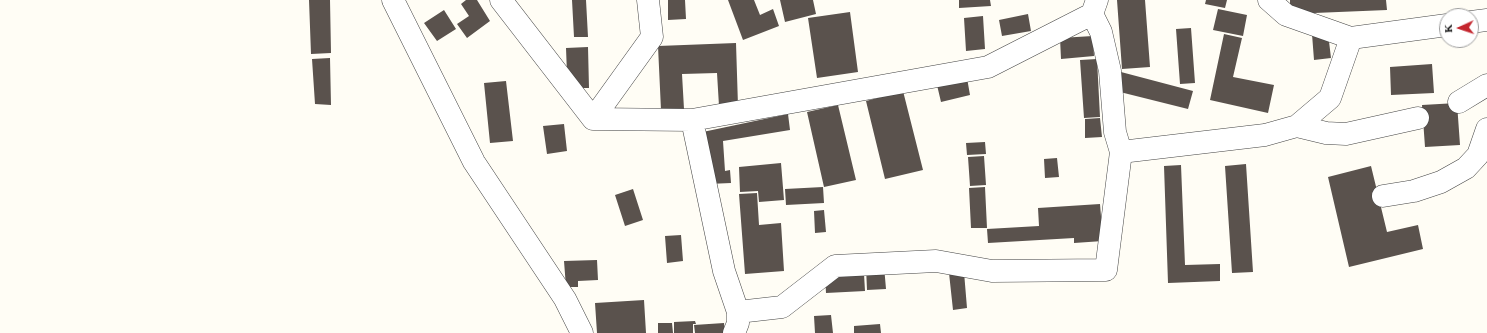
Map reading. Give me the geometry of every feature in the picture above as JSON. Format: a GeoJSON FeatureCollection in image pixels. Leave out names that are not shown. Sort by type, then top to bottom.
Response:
{"type":"FeatureCollection","features":[{"type":"Feature","properties":{"kind":"street"},"geometry":{"type":"LineString","coordinates":[[393,0],[474,162],[565,299],[582,333]]}},
{"type":"Feature","properties":{"kind":"street"},"geometry":{"type":"LineString","coordinates":[[501,0],[593,119]]}},
{"type":"Feature","properties":{"kind":"street"},"geometry":{"type":"LineString","coordinates":[[593,119],[652,37],[648,0]]}},
{"type":"Feature","properties":{"kind":"street"},"geometry":{"type":"LineString","coordinates":[[1269,0],[1286,15],[1351,38],[1439,26]]}},
{"type":"Feature","properties":{"kind":"street"},"geometry":{"type":"LineString","coordinates":[[593,119],[692,120],[988,67],[1095,7],[1110,70],[1115,132],[1121,152],[1106,270],[992,271],[936,261],[835,266],[782,307],[738,312]]}},
{"type":"Feature","properties":{"kind":"street"},"geometry":{"type":"LineString","coordinates":[[1121,152],[1265,135],[1297,126],[1330,98],[1351,38]]}},
{"type":"Feature","properties":{"kind":"street"},"geometry":{"type":"LineString","coordinates":[[1459,102],[1487,84]]}},
{"type":"Feature","properties":{"kind":"street"},"geometry":{"type":"LineString","coordinates":[[1297,126],[1326,133],[1346,134],[1418,118]]}},
{"type":"Feature","properties":{"kind":"street"},"geometry":{"type":"LineString","coordinates":[[692,120],[724,271],[738,312],[738,323],[734,333]]}},
{"type":"Feature","properties":{"kind":"street"},"geometry":{"type":"LineString","coordinates":[[1384,196],[1414,191],[1441,182],[1466,168],[1478,155],[1487,129]]}},
{"type":"Feature","properties":{"kind":"building"},"geometry":{"type":"Polygon","coordinates":[[[309,0],[330,0],[331,53],[311,54],[309,0]]]}},
{"type":"Feature","properties":{"kind":"building"},"geometry":{"type":"Polygon","coordinates":[[[466,0],[477,0],[490,21],[467,38],[457,24],[469,16],[461,4],[466,0]]]}},
{"type":"Feature","properties":{"kind":"building"},"geometry":{"type":"Polygon","coordinates":[[[572,0],[586,0],[588,37],[574,37],[572,0]]]}},
{"type":"Feature","properties":{"kind":"building"},"geometry":{"type":"Polygon","coordinates":[[[668,0],[685,0],[686,19],[668,20],[668,0]]]}},
{"type":"Feature","properties":{"kind":"building"},"geometry":{"type":"Polygon","coordinates":[[[728,0],[754,0],[760,15],[773,9],[779,26],[743,40],[728,0]]]}},
{"type":"Feature","properties":{"kind":"building"},"geometry":{"type":"Polygon","coordinates":[[[780,0],[813,0],[816,14],[785,22],[780,0]]]}},
{"type":"Feature","properties":{"kind":"building"},"geometry":{"type":"Polygon","coordinates":[[[959,0],[990,0],[991,6],[959,8],[959,0]]]}},
{"type":"Feature","properties":{"kind":"building"},"geometry":{"type":"Polygon","coordinates":[[[1117,0],[1145,0],[1150,67],[1122,69],[1117,0]]]}},
{"type":"Feature","properties":{"kind":"building"},"geometry":{"type":"Polygon","coordinates":[[[1206,0],[1227,0],[1225,8],[1205,4],[1206,0]]]}},
{"type":"Feature","properties":{"kind":"building"},"geometry":{"type":"Polygon","coordinates":[[[1290,0],[1386,0],[1387,10],[1290,14],[1290,0]]]}},
{"type":"Feature","properties":{"kind":"building"},"geometry":{"type":"Polygon","coordinates":[[[1218,9],[1247,15],[1243,36],[1213,30],[1218,9]]]}},
{"type":"Feature","properties":{"kind":"building"},"geometry":{"type":"Polygon","coordinates":[[[444,10],[456,29],[437,41],[424,23],[444,10]]]}},
{"type":"Feature","properties":{"kind":"building"},"geometry":{"type":"Polygon","coordinates":[[[850,12],[858,72],[817,78],[808,18],[850,12]]]}},
{"type":"Feature","properties":{"kind":"building"},"geometry":{"type":"Polygon","coordinates":[[[1028,14],[1031,31],[1002,36],[999,20],[1028,14]]]}},
{"type":"Feature","properties":{"kind":"building"},"geometry":{"type":"Polygon","coordinates":[[[983,16],[985,49],[966,51],[964,18],[983,16]]]}},
{"type":"Feature","properties":{"kind":"building"},"geometry":{"type":"Polygon","coordinates":[[[1191,28],[1195,83],[1180,84],[1176,29],[1191,28]]]}},
{"type":"Feature","properties":{"kind":"building"},"geometry":{"type":"Polygon","coordinates":[[[1328,33],[1331,58],[1314,60],[1312,34],[1328,33]]]}},
{"type":"Feature","properties":{"kind":"building"},"geometry":{"type":"Polygon","coordinates":[[[1224,34],[1242,38],[1233,77],[1274,85],[1268,113],[1210,100],[1224,34]]]}},
{"type":"Feature","properties":{"kind":"building"},"geometry":{"type":"Polygon","coordinates":[[[1093,36],[1094,56],[1061,59],[1060,38],[1093,36]]]}},
{"type":"Feature","properties":{"kind":"building"},"geometry":{"type":"Polygon","coordinates":[[[736,43],[738,106],[719,106],[717,73],[682,74],[684,109],[661,110],[658,46],[736,43]]]}},
{"type":"Feature","properties":{"kind":"building"},"geometry":{"type":"Polygon","coordinates":[[[588,47],[589,88],[572,88],[567,74],[566,48],[588,47]]]}},
{"type":"Feature","properties":{"kind":"building"},"geometry":{"type":"Polygon","coordinates":[[[330,58],[331,105],[315,104],[312,59],[330,58]]]}},
{"type":"Feature","properties":{"kind":"building"},"geometry":{"type":"Polygon","coordinates":[[[1097,59],[1100,117],[1084,118],[1080,60],[1097,59]]]}},
{"type":"Feature","properties":{"kind":"building"},"geometry":{"type":"Polygon","coordinates":[[[1432,64],[1434,93],[1391,95],[1390,67],[1432,64]]]}},
{"type":"Feature","properties":{"kind":"building"},"geometry":{"type":"Polygon","coordinates":[[[1121,72],[1193,91],[1188,109],[1116,91],[1121,72]]]}},
{"type":"Feature","properties":{"kind":"building"},"geometry":{"type":"Polygon","coordinates":[[[967,78],[970,95],[941,102],[937,85],[967,78]]]}},
{"type":"Feature","properties":{"kind":"building"},"geometry":{"type":"Polygon","coordinates":[[[506,81],[513,141],[490,143],[484,83],[506,81]]]}},
{"type":"Feature","properties":{"kind":"building"},"geometry":{"type":"Polygon","coordinates":[[[903,91],[923,170],[885,179],[866,101],[903,91]]]}},
{"type":"Feature","properties":{"kind":"building"},"geometry":{"type":"Polygon","coordinates":[[[1457,103],[1460,145],[1425,147],[1422,105],[1457,103]]]}},
{"type":"Feature","properties":{"kind":"building"},"geometry":{"type":"Polygon","coordinates":[[[838,105],[856,180],[824,187],[807,112],[838,105]]]}},
{"type":"Feature","properties":{"kind":"building"},"geometry":{"type":"Polygon","coordinates":[[[788,114],[790,130],[723,141],[725,171],[730,170],[731,183],[708,184],[698,133],[788,114]]]}},
{"type":"Feature","properties":{"kind":"building"},"geometry":{"type":"Polygon","coordinates":[[[1100,118],[1102,137],[1085,138],[1085,119],[1100,118]]]}},
{"type":"Feature","properties":{"kind":"building"},"geometry":{"type":"Polygon","coordinates":[[[564,124],[567,151],[547,154],[543,126],[564,124]]]}},
{"type":"Feature","properties":{"kind":"building"},"geometry":{"type":"Polygon","coordinates":[[[985,142],[986,154],[967,155],[966,143],[985,142]]]}},
{"type":"Feature","properties":{"kind":"building"},"geometry":{"type":"Polygon","coordinates":[[[984,156],[986,185],[970,186],[968,157],[984,156]]]}},
{"type":"Feature","properties":{"kind":"building"},"geometry":{"type":"Polygon","coordinates":[[[1057,158],[1059,177],[1045,178],[1044,159],[1057,158]]]}},
{"type":"Feature","properties":{"kind":"building"},"geometry":{"type":"Polygon","coordinates":[[[781,163],[784,200],[759,202],[758,191],[740,192],[739,167],[781,163]]]}},
{"type":"Feature","properties":{"kind":"building"},"geometry":{"type":"Polygon","coordinates":[[[1246,164],[1253,272],[1232,273],[1225,166],[1246,164]]]}},
{"type":"Feature","properties":{"kind":"building"},"geometry":{"type":"Polygon","coordinates":[[[1181,165],[1185,265],[1220,264],[1220,281],[1168,283],[1164,166],[1181,165]]]}},
{"type":"Feature","properties":{"kind":"building"},"geometry":{"type":"Polygon","coordinates":[[[1371,166],[1387,232],[1418,225],[1423,249],[1349,267],[1328,177],[1371,166]]]}},
{"type":"Feature","properties":{"kind":"building"},"geometry":{"type":"Polygon","coordinates":[[[823,187],[824,203],[786,205],[785,189],[823,187]]]}},
{"type":"Feature","properties":{"kind":"building"},"geometry":{"type":"Polygon","coordinates":[[[985,187],[987,228],[971,228],[969,188],[985,187]]]}},
{"type":"Feature","properties":{"kind":"building"},"geometry":{"type":"Polygon","coordinates":[[[633,189],[643,220],[625,226],[615,195],[633,189]]]}},
{"type":"Feature","properties":{"kind":"building"},"geometry":{"type":"Polygon","coordinates":[[[757,193],[759,225],[781,223],[784,271],[745,274],[739,194],[757,193]]]}},
{"type":"Feature","properties":{"kind":"building"},"geometry":{"type":"Polygon","coordinates":[[[1100,204],[1103,241],[1074,243],[1074,238],[988,243],[987,229],[1039,226],[1038,208],[1100,204]]]}},
{"type":"Feature","properties":{"kind":"building"},"geometry":{"type":"Polygon","coordinates":[[[824,210],[826,232],[815,233],[814,211],[824,210]]]}},
{"type":"Feature","properties":{"kind":"building"},"geometry":{"type":"Polygon","coordinates":[[[681,235],[683,261],[667,263],[665,236],[681,235]]]}},
{"type":"Feature","properties":{"kind":"building"},"geometry":{"type":"Polygon","coordinates":[[[597,260],[598,280],[578,281],[578,287],[566,287],[564,261],[597,260]]]}},
{"type":"Feature","properties":{"kind":"building"},"geometry":{"type":"Polygon","coordinates":[[[884,266],[886,289],[867,290],[866,267],[884,266]]]}},
{"type":"Feature","properties":{"kind":"building"},"geometry":{"type":"Polygon","coordinates":[[[964,272],[967,308],[953,310],[949,273],[964,272]]]}},
{"type":"Feature","properties":{"kind":"building"},"geometry":{"type":"Polygon","coordinates":[[[864,274],[865,291],[826,293],[825,275],[864,274]]]}},
{"type":"Feature","properties":{"kind":"building"},"geometry":{"type":"Polygon","coordinates":[[[644,300],[646,333],[597,333],[595,303],[644,300]]]}},
{"type":"Feature","properties":{"kind":"building"},"geometry":{"type":"Polygon","coordinates":[[[831,315],[833,333],[815,333],[814,316],[831,315]]]}},
{"type":"Feature","properties":{"kind":"building"},"geometry":{"type":"Polygon","coordinates":[[[695,321],[696,324],[693,324],[693,333],[674,333],[674,322],[695,321]]]}},
{"type":"Feature","properties":{"kind":"building"},"geometry":{"type":"Polygon","coordinates":[[[658,323],[672,323],[673,333],[658,333],[658,323]]]}},
{"type":"Feature","properties":{"kind":"building"},"geometry":{"type":"Polygon","coordinates":[[[724,323],[725,333],[695,333],[694,325],[724,323]]]}},
{"type":"Feature","properties":{"kind":"building"},"geometry":{"type":"Polygon","coordinates":[[[880,324],[881,333],[854,333],[854,326],[880,324]]]}}]}
